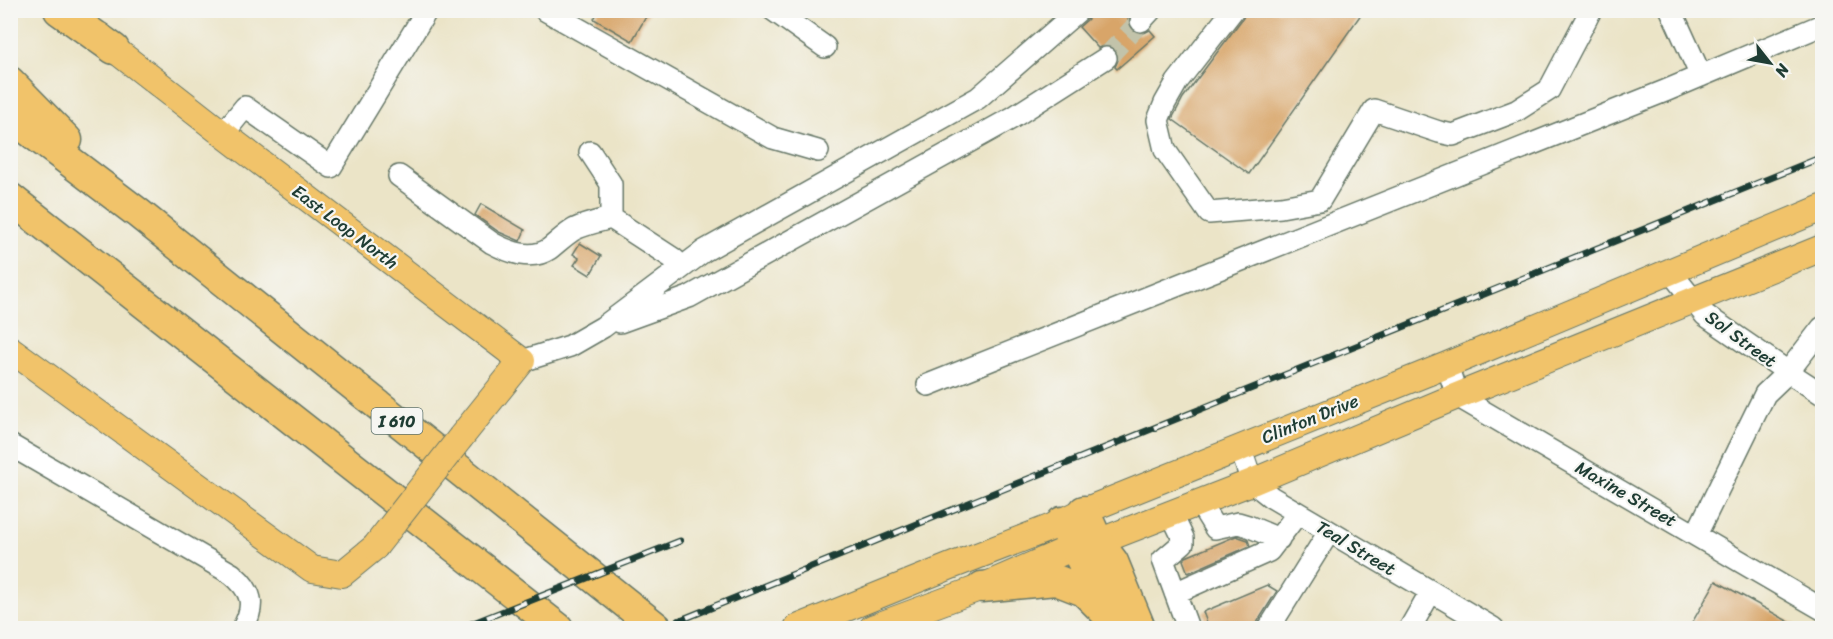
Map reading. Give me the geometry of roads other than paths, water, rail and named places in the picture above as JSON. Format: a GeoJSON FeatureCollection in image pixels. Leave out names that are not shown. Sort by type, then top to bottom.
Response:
{"type":"FeatureCollection","features":[{"type":"Feature","properties":{"kind":"highway"},"geometry":{"type":"LineString","coordinates":[[59,10],[114,49]]}},
{"type":"Feature","properties":{"kind":"highway"},"geometry":{"type":"LineString","coordinates":[[10,82],[138,213]]}},
{"type":"Feature","properties":{"kind":"highway","name":"I 610"},"geometry":{"type":"LineString","coordinates":[[10,116],[138,213],[657,628]]}},
{"type":"Feature","properties":{"kind":"highway"},"geometry":{"type":"LineString","coordinates":[[10,198],[558,628]]}},
{"type":"Feature","properties":{"kind":"highway"},"geometry":{"type":"LineString","coordinates":[[1080,531],[1114,624]]}},
{"type":"Feature","properties":{"kind":"highway"},"geometry":{"type":"LineString","coordinates":[[1080,531],[1113,562],[1140,628]]}},
{"type":"Feature","properties":{"kind":"highway"},"geometry":{"type":"LineString","coordinates":[[982,587],[1056,580],[1084,591],[1114,624]]}},
{"type":"Feature","properties":{"kind":"main road","name":"East Loop North"},"geometry":{"type":"LineString","coordinates":[[74,10],[114,49],[522,361]]}},
{"type":"Feature","properties":{"kind":"main road","name":"Clinton Drive"},"geometry":{"type":"LineString","coordinates":[[872,628],[982,587],[1080,531],[1240,447],[1447,365],[1822,208]]}},
{"type":"Feature","properties":{"kind":"main road","name":"Clinton Drive"},"geometry":{"type":"LineString","coordinates":[[797,628],[1080,531],[1171,513],[1252,482],[1692,299],[1822,248]]}},
{"type":"Feature","properties":{"kind":"main road"},"geometry":{"type":"LineString","coordinates":[[10,349],[312,569],[342,574],[375,547],[522,361]]}},
{"type":"Feature","properties":{"kind":"street"},"geometry":{"type":"LineString","coordinates":[[223,134],[246,107],[331,167],[427,10]]}},
{"type":"Feature","properties":{"kind":"street"},"geometry":{"type":"LineString","coordinates":[[544,10],[773,138],[818,151]]}},
{"type":"Feature","properties":{"kind":"street"},"geometry":{"type":"LineString","coordinates":[[773,10],[825,47]]}},
{"type":"Feature","properties":{"kind":"street"},"geometry":{"type":"LineString","coordinates":[[522,361],[570,346],[603,327],[704,251],[978,98],[1079,10]]}},
{"type":"Feature","properties":{"kind":"street"},"geometry":{"type":"LineString","coordinates":[[1233,10],[1178,82],[1158,120],[1165,150],[1209,213],[1281,207],[1320,200],[1374,110],[1453,135],[1516,111],[1549,90],[1591,10]]}},
{"type":"Feature","properties":{"kind":"street"},"geometry":{"type":"LineString","coordinates":[[1671,10],[1701,76]]}},
{"type":"Feature","properties":{"kind":"street"},"geometry":{"type":"LineString","coordinates":[[928,385],[1701,76],[1822,25]]}},
{"type":"Feature","properties":{"kind":"street"},"geometry":{"type":"LineString","coordinates":[[603,327],[689,297],[1012,118],[1106,58]]}},
{"type":"Feature","properties":{"kind":"street"},"geometry":{"type":"LineString","coordinates":[[590,152],[611,184],[611,218]]}},
{"type":"Feature","properties":{"kind":"street"},"geometry":{"type":"LineString","coordinates":[[399,176],[492,243],[519,254],[530,255],[546,251],[576,229],[611,218]]}},
{"type":"Feature","properties":{"kind":"street"},"geometry":{"type":"LineString","coordinates":[[611,218],[674,259],[678,270]]}},
{"type":"Feature","properties":{"kind":"street","name":"Sol Street"},"geometry":{"type":"LineString","coordinates":[[1670,271],[1705,315],[1822,394]]}},
{"type":"Feature","properties":{"kind":"street"},"geometry":{"type":"LineString","coordinates":[[1696,535],[1765,394],[1788,372],[1822,328]]}},
{"type":"Feature","properties":{"kind":"street"},"geometry":{"type":"LineString","coordinates":[[1447,365],[1457,396]]}},
{"type":"Feature","properties":{"kind":"street","name":"Maxine Street"},"geometry":{"type":"LineString","coordinates":[[1457,396],[1822,609]]}},
{"type":"Feature","properties":{"kind":"street"},"geometry":{"type":"LineString","coordinates":[[10,445],[232,574],[243,583],[250,596],[251,610],[243,628]]}},
{"type":"Feature","properties":{"kind":"street"},"geometry":{"type":"LineString","coordinates":[[1240,447],[1252,482]]}},
{"type":"Feature","properties":{"kind":"street","name":"Teal Street"},"geometry":{"type":"LineString","coordinates":[[1252,482],[1271,497],[1493,628]]}},
{"type":"Feature","properties":{"kind":"street"},"geometry":{"type":"LineString","coordinates":[[1199,502],[1215,528]]}},
{"type":"Feature","properties":{"kind":"street"},"geometry":{"type":"LineString","coordinates":[[1171,513],[1183,543],[1163,560],[1188,628]]}},
{"type":"Feature","properties":{"kind":"street"},"geometry":{"type":"LineString","coordinates":[[1175,593],[1269,551],[1298,513]]}},
{"type":"Feature","properties":{"kind":"street"},"geometry":{"type":"LineString","coordinates":[[1183,540],[1215,528],[1238,523],[1279,539]]}},
{"type":"Feature","properties":{"kind":"street"},"geometry":{"type":"LineString","coordinates":[[1269,628],[1329,532]]}},
{"type":"Feature","properties":{"kind":"street"},"geometry":{"type":"LineString","coordinates":[[1410,628],[1430,592]]}},
{"type":"Feature","properties":{"kind":"tunnel"},"geometry":{"type":"LineString","coordinates":[[1106,58],[1141,21]]}},
{"type":"Feature","properties":{"kind":"railway"},"geometry":{"type":"LineString","coordinates":[[661,628],[1822,157]]}},
{"type":"Feature","properties":{"kind":"railway"},"geometry":{"type":"LineString","coordinates":[[461,628],[680,541]]}}]}
